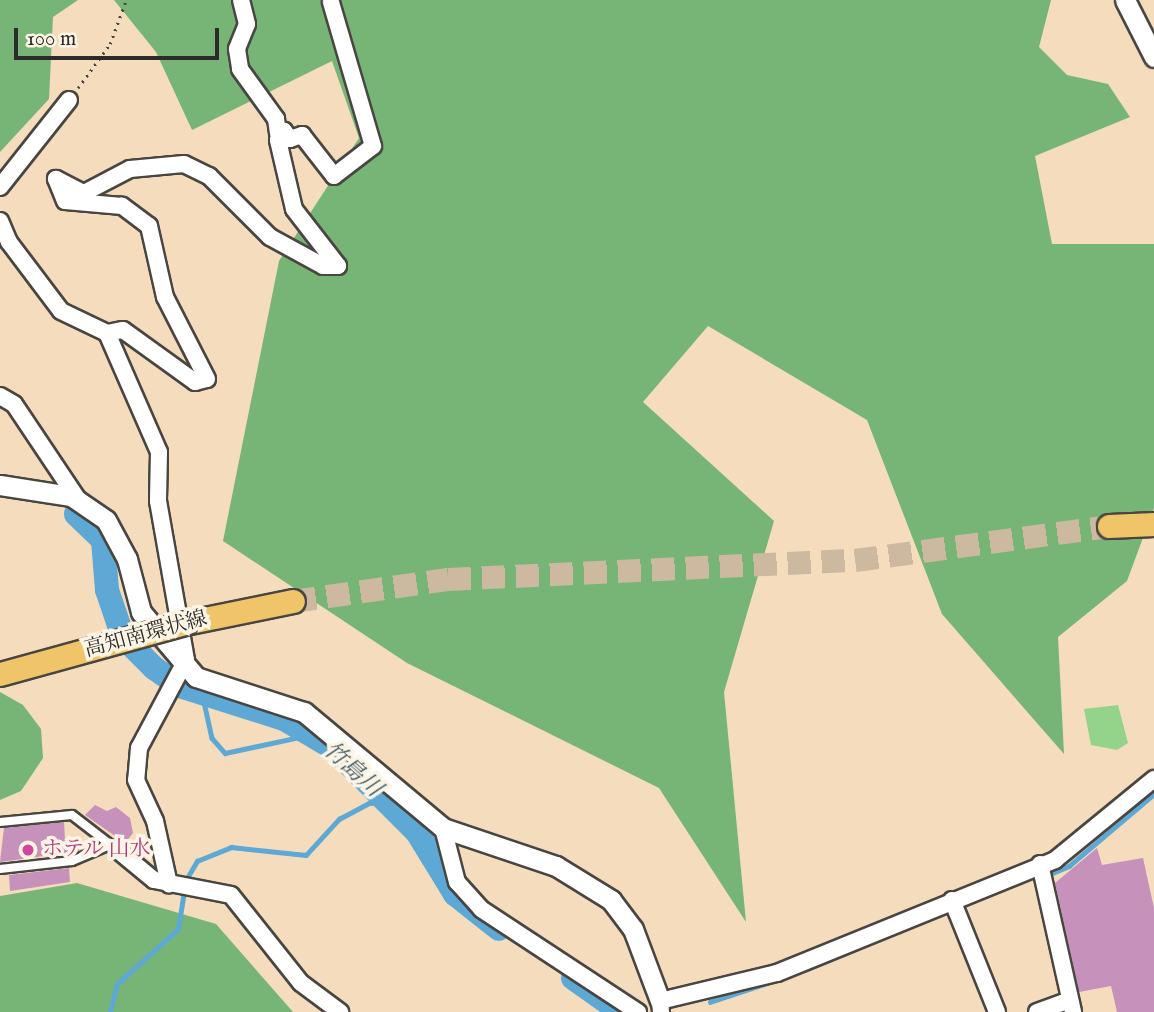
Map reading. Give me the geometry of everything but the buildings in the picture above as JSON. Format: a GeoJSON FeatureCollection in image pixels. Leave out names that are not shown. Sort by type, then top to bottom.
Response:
{"type":"FeatureCollection","features":[{"type":"Feature","properties":{"kind":"main road"},"geometry":{"type":"LineString","coordinates":[[1154,512],[1115,525],[1154,524]]}},
{"type":"Feature","properties":{"kind":"main road","name":"高知南環状線"},"geometry":{"type":"LineString","coordinates":[[0,674],[186,623],[293,601]]}},
{"type":"Feature","properties":{"kind":"street"},"geometry":{"type":"LineString","coordinates":[[0,221],[9,242],[61,312],[107,333],[123,330],[195,382],[207,379],[164,298],[149,226],[122,206],[65,201],[56,179],[84,193],[105,178],[149,164],[184,164],[209,176],[260,230],[335,268],[338,263],[294,209],[276,119],[240,69],[237,49],[247,24],[242,0]]}},
{"type":"Feature","properties":{"kind":"street"},"geometry":{"type":"LineString","coordinates":[[1125,0],[1154,57]]}},
{"type":"Feature","properties":{"kind":"street"},"geometry":{"type":"LineString","coordinates":[[278,134],[302,135],[334,176],[373,146],[331,2]]}},
{"type":"Feature","properties":{"kind":"street"},"geometry":{"type":"LineString","coordinates":[[0,187],[69,100]]}},
{"type":"Feature","properties":{"kind":"street"},"geometry":{"type":"LineString","coordinates":[[107,333],[159,452],[158,501],[186,660],[139,748],[136,770],[169,884]]}},
{"type":"Feature","properties":{"kind":"street"},"geometry":{"type":"LineString","coordinates":[[0,396],[14,404],[79,500],[116,533],[141,611],[176,677],[315,718],[443,828],[555,866],[611,900],[634,929],[661,1006],[777,973],[1062,857],[1154,779]]}},
{"type":"Feature","properties":{"kind":"street"},"geometry":{"type":"LineString","coordinates":[[0,485],[79,500]]}},
{"type":"Feature","properties":{"kind":"street"},"geometry":{"type":"LineString","coordinates":[[443,828],[457,882],[475,903],[638,1012]]}},
{"type":"Feature","properties":{"kind":"street"},"geometry":{"type":"LineString","coordinates":[[115,848],[148,877],[235,898],[301,983],[340,1012]]}},
{"type":"Feature","properties":{"kind":"street"},"geometry":{"type":"LineString","coordinates":[[1037,1012],[1072,1006],[1040,864]]}},
{"type":"Feature","properties":{"kind":"street"},"geometry":{"type":"LineString","coordinates":[[952,900],[997,1012]]}},
{"type":"Feature","properties":{"kind":"lane"},"geometry":{"type":"LineString","coordinates":[[0,822],[72,815],[115,848]]}},
{"type":"Feature","properties":{"kind":"lane"},"geometry":{"type":"LineString","coordinates":[[0,869],[72,861],[115,848]]}},
{"type":"Feature","properties":{"kind":"path"},"geometry":{"type":"LineString","coordinates":[[69,100],[110,44],[126,0]]}},
{"type":"Feature","properties":{"kind":"green space"},"geometry":{"type":"Polygon","coordinates":[[[0,0],[78,0],[53,17],[49,99],[0,152],[0,0]]]}},
{"type":"Feature","properties":{"kind":"green space"},"geometry":{"type":"Polygon","coordinates":[[[114,0],[1051,0],[1039,47],[1067,75],[1108,84],[1130,117],[1035,156],[1052,244],[1154,244],[1154,508],[1127,581],[1058,637],[1064,754],[942,614],[867,420],[708,326],[643,402],[774,521],[724,692],[746,922],[659,788],[407,663],[223,541],[279,261],[359,138],[332,61],[192,130],[156,52],[114,0]]]}},
{"type":"Feature","properties":{"kind":"green space"},"geometry":{"type":"Polygon","coordinates":[[[0,692],[23,705],[41,729],[43,758],[21,791],[0,800],[0,692]]]}},
{"type":"Feature","properties":{"kind":"green space"},"geometry":{"type":"Polygon","coordinates":[[[1118,705],[1128,743],[1117,750],[1091,745],[1084,709],[1118,705]]]}},
{"type":"Feature","properties":{"kind":"green space"},"geometry":{"type":"Polygon","coordinates":[[[77,883],[216,924],[293,1012],[0,1012],[0,896],[77,883]]]}},
{"type":"Feature","properties":{"kind":"waterway","name":"竹島川"},"geometry":{"type":"LineString","coordinates":[[76,514],[103,540],[107,590],[123,637],[154,668],[180,686],[284,719],[333,748],[417,832],[455,894],[499,929]]}},
{"type":"Feature","properties":{"kind":"waterway"},"geometry":{"type":"LineString","coordinates":[[202,693],[212,738],[225,753],[309,735]]}},
{"type":"Feature","properties":{"kind":"waterway"},"geometry":{"type":"LineString","coordinates":[[1050,874],[1069,866],[1154,794]]}},
{"type":"Feature","properties":{"kind":"waterway"},"geometry":{"type":"LineString","coordinates":[[186,880],[197,861],[231,847],[306,855],[339,819],[369,803],[388,802]]}},
{"type":"Feature","properties":{"kind":"waterway"},"geometry":{"type":"LineString","coordinates":[[110,1012],[117,984],[178,929],[184,892]]}},
{"type":"Feature","properties":{"kind":"waterway"},"geometry":{"type":"LineString","coordinates":[[805,970],[858,948]]}},
{"type":"Feature","properties":{"kind":"waterway","name":"竹島川"},"geometry":{"type":"LineString","coordinates":[[573,978],[621,1012]]}},
{"type":"Feature","properties":{"kind":"waterway"},"geometry":{"type":"LineString","coordinates":[[710,1002],[767,983]]}},
{"type":"Feature","properties":{"kind":"tunnel"},"geometry":{"type":"LineString","coordinates":[[293,601],[448,579],[855,560],[1109,526]]}},
{"type":"Feature","properties":{"kind":"place","name":"ホテル 山水"},"geometry":{"type":"Point","coordinates":[28,850]}}]}
